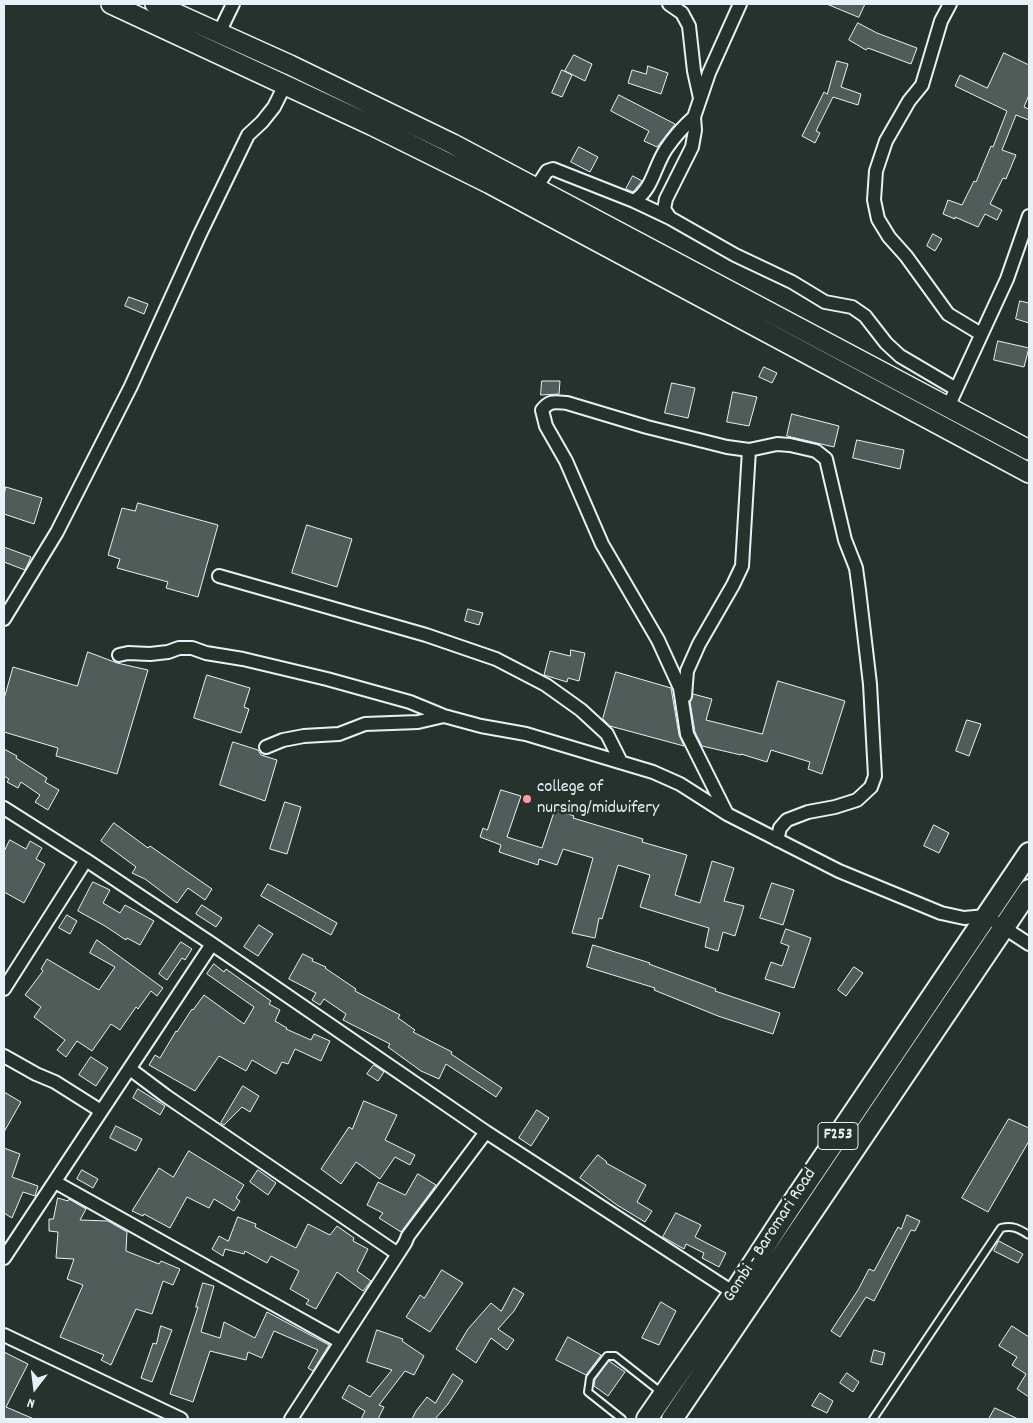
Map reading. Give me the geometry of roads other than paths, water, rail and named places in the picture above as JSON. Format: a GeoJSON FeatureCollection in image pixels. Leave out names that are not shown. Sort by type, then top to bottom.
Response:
{"type":"FeatureCollection","features":[{"type":"Feature","properties":{"kind":"main road"},"geometry":{"type":"LineString","coordinates":[[111,4],[285,84],[490,184],[1029,473]]}},
{"type":"Feature","properties":{"kind":"main road"},"geometry":{"type":"LineString","coordinates":[[154,4],[290,65],[444,140],[1029,450]]}},
{"type":"Feature","properties":{"kind":"main road","name":"Gombi - Baromari Road"},"geometry":{"type":"LineString","coordinates":[[647,1419],[734,1293],[1029,853]]}},
{"type":"Feature","properties":{"kind":"main road","name":"Gombi - Baromari Road"},"geometry":{"type":"LineString","coordinates":[[672,1419],[1029,890]]}},
{"type":"Feature","properties":{"kind":"street"},"geometry":{"type":"LineString","coordinates":[[220,33],[233,4]]}},
{"type":"Feature","properties":{"kind":"street"},"geometry":{"type":"LineString","coordinates":[[669,4],[682,13],[690,26],[694,71],[700,98]]}},
{"type":"Feature","properties":{"kind":"street"},"geometry":{"type":"LineString","coordinates":[[670,218],[664,210],[666,199],[692,147],[695,130],[694,117],[700,98],[709,73],[740,4]]}},
{"type":"Feature","properties":{"kind":"street"},"geometry":{"type":"LineString","coordinates":[[950,4],[941,21],[922,85],[910,101],[886,142],[876,171],[874,200],[878,219],[890,238],[906,256],[948,314],[981,334]]}},
{"type":"Feature","properties":{"kind":"street"},"geometry":{"type":"LineString","coordinates":[[4,619],[57,532],[131,386],[200,234],[248,135],[274,107],[285,84]]}},
{"type":"Feature","properties":{"kind":"street"},"geometry":{"type":"LineString","coordinates":[[634,201],[643,195],[649,186],[665,150],[682,128],[694,117]]}},
{"type":"Feature","properties":{"kind":"street"},"geometry":{"type":"LineString","coordinates":[[536,188],[547,171],[553,169],[634,201],[670,218],[735,255],[792,282],[824,302],[852,307],[865,316],[886,343],[900,356],[956,389]]}},
{"type":"Feature","properties":{"kind":"street"},"geometry":{"type":"LineString","coordinates":[[948,407],[1007,279],[1029,216]]}},
{"type":"Feature","properties":{"kind":"street"},"geometry":{"type":"LineString","coordinates":[[727,814],[687,734],[680,688],[662,648],[602,544],[566,462],[546,426],[542,410],[547,404],[556,402],[567,403],[647,427],[726,447],[749,450],[777,444],[790,445],[816,451],[826,459],[845,540],[856,568],[870,684],[875,776],[871,787],[857,800],[835,807],[808,812],[786,820],[780,828],[777,840]]}},
{"type":"Feature","properties":{"kind":"street"},"geometry":{"type":"LineString","coordinates":[[684,710],[687,671],[699,644],[742,566],[749,450]]}},
{"type":"Feature","properties":{"kind":"street"},"geometry":{"type":"LineString","coordinates":[[219,576],[426,635],[496,659],[546,685],[581,710],[607,734],[622,762]]}},
{"type":"Feature","properties":{"kind":"street"},"geometry":{"type":"LineString","coordinates":[[119,655],[128,653],[150,654],[168,652],[180,648],[192,648],[206,653],[243,659],[327,678],[410,702],[444,716],[481,726],[526,734],[622,762],[653,772],[680,784],[727,814],[839,871],[941,913],[964,918],[986,916],[1027,940]]}},
{"type":"Feature","properties":{"kind":"street"},"geometry":{"type":"LineString","coordinates":[[266,747],[283,740],[304,736],[339,734],[365,724],[418,722],[444,716]]}},
{"type":"Feature","properties":{"kind":"street"},"geometry":{"type":"LineString","coordinates":[[4,808],[212,944],[486,1132],[734,1293]]}},
{"type":"Feature","properties":{"kind":"street"},"geometry":{"type":"LineString","coordinates":[[4,989],[86,860]]}},
{"type":"Feature","properties":{"kind":"street"},"geometry":{"type":"LineString","coordinates":[[4,1258],[212,944]]}},
{"type":"Feature","properties":{"kind":"street"},"geometry":{"type":"LineString","coordinates":[[4,1056],[36,1074],[55,1082],[101,1111]]}},
{"type":"Feature","properties":{"kind":"street"},"geometry":{"type":"LineString","coordinates":[[130,1069],[166,1096],[398,1254]]}},
{"type":"Feature","properties":{"kind":"street"},"geometry":{"type":"LineString","coordinates":[[291,1419],[408,1236],[486,1132]]}},
{"type":"Feature","properties":{"kind":"street"},"geometry":{"type":"LineString","coordinates":[[55,1182],[341,1342]]}},
{"type":"Feature","properties":{"kind":"street"},"geometry":{"type":"LineString","coordinates":[[4,1335],[181,1419]]}},
{"type":"Feature","properties":{"kind":"lane"},"geometry":{"type":"LineString","coordinates":[[873,1419],[1001,1228],[1017,1227],[1029,1235]]}},
{"type":"Feature","properties":{"kind":"lane"},"geometry":{"type":"LineString","coordinates":[[622,1419],[588,1392],[590,1378],[607,1356],[615,1356],[664,1395]]}},
{"type":"Feature","properties":{"kind":"place","name":"college of nursing/midwifery"},"geometry":{"type":"Point","coordinates":[527,799]}}]}
